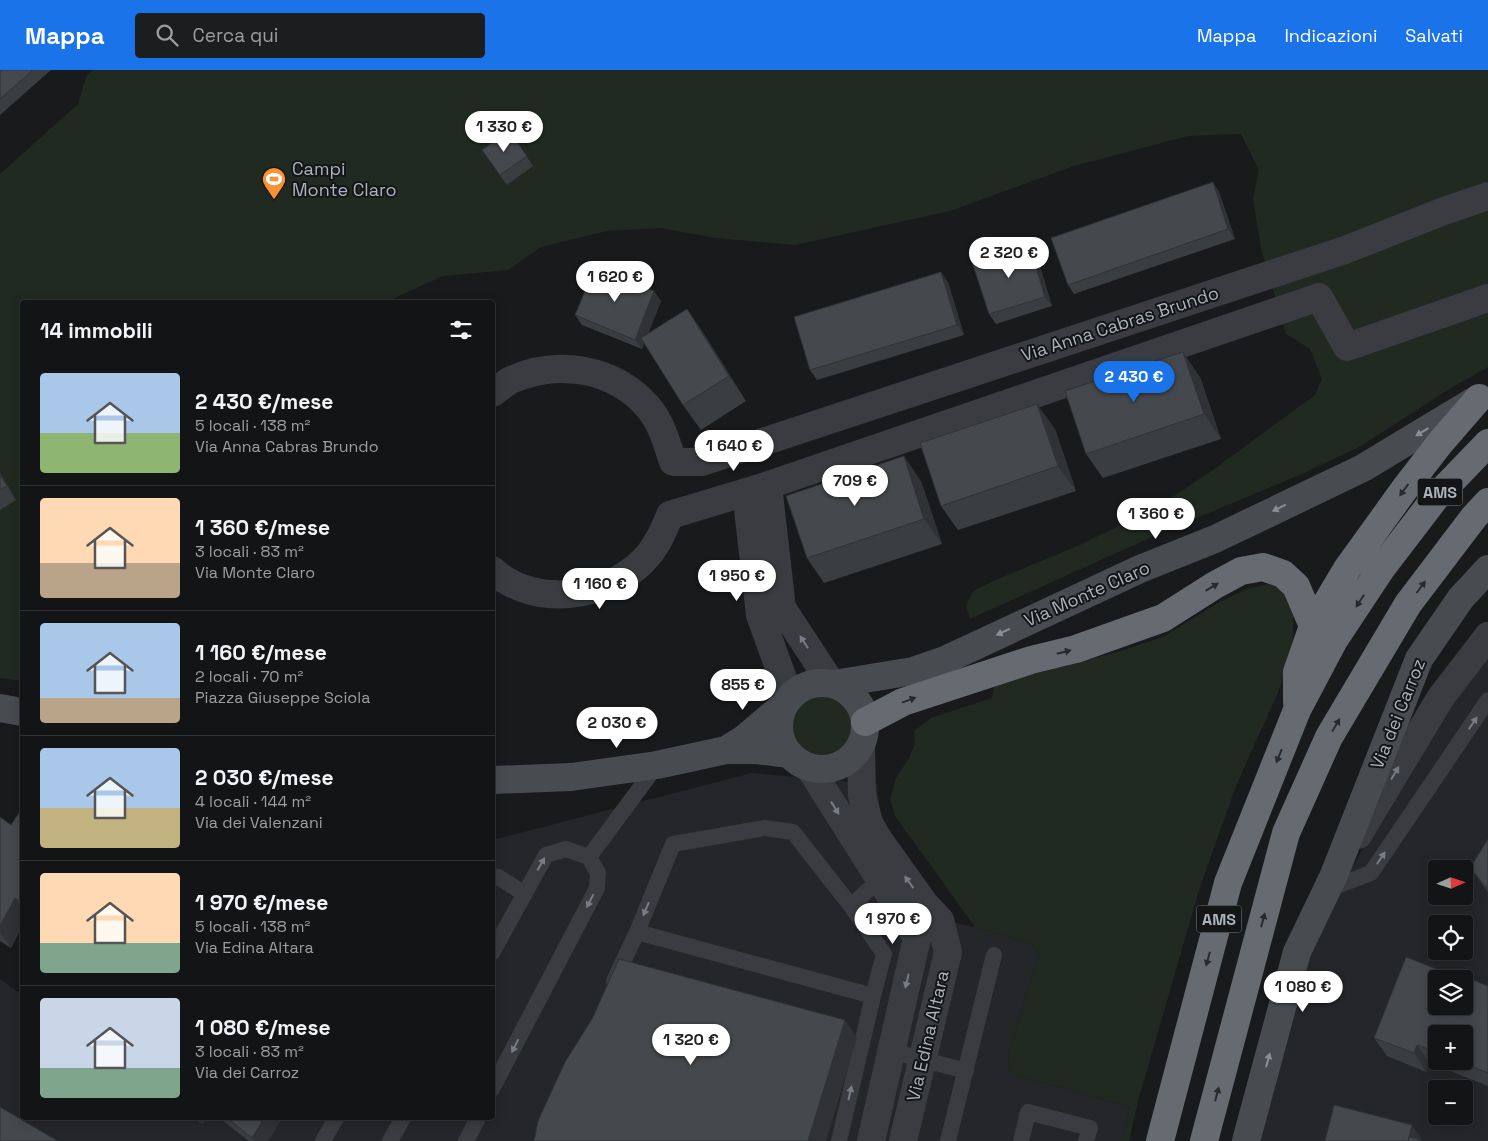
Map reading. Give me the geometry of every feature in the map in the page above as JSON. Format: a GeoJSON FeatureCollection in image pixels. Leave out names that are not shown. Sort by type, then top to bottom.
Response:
{"type":"FeatureCollection","features":[{"type":"Feature","properties":{"kind":"highway"},"geometry":{"type":"LineString","coordinates":[[1297,710],[1297,672],[1313,626],[1347,569],[1401,494],[1440,443],[1483,395]]}},
{"type":"Feature","properties":{"kind":"highway","name":"AMS"},"geometry":{"type":"LineString","coordinates":[[1160,1141],[1228,883],[1297,710],[1334,640],[1381,569],[1436,497],[1488,443]]}},
{"type":"Feature","properties":{"kind":"highway","name":"AMS"},"geometry":{"type":"LineString","coordinates":[[1204,1141],[1286,833],[1329,737],[1408,604],[1474,517],[1488,502]]}},
{"type":"Feature","properties":{"kind":"highway"},"geometry":{"type":"LineString","coordinates":[[863,733],[904,702],[1031,660],[1076,649],[1163,618],[1241,571],[1263,567],[1283,574],[1296,586],[1313,626]]}},
{"type":"Feature","properties":{"kind":"street","name":"Via Anna Cabras Brundo"},"geometry":{"type":"LineString","coordinates":[[495,391],[510,380],[539,370],[569,368],[598,374],[626,387],[648,407],[664,433],[674,462],[702,462],[1345,250],[1444,211],[1488,196]]}},
{"type":"Feature","properties":{"kind":"street"},"geometry":{"type":"LineString","coordinates":[[495,572],[520,586],[546,593],[572,594],[598,589],[622,578],[643,560],[659,539],[670,515],[758,488],[1319,297],[1347,347],[1488,298]]}},
{"type":"Feature","properties":{"kind":"street","name":"Via Monte Claro"},"geometry":{"type":"LineString","coordinates":[[832,684],[913,671],[945,660],[1140,569],[1215,539],[1363,468],[1483,395]]}},
{"type":"Feature","properties":{"kind":"street"},"geometry":{"type":"LineString","coordinates":[[749,445],[782,608],[832,684]]}},
{"type":"Feature","properties":{"kind":"street"},"geometry":{"type":"LineString","coordinates":[[758,488],[760,615],[787,702],[781,714],[779,731],[783,743],[799,760]]}},
{"type":"Feature","properties":{"kind":"street","name":"Via dei Carroz"},"geometry":{"type":"LineString","coordinates":[[1246,1141],[1297,952],[1330,882],[1419,659],[1461,598],[1488,568]]}},
{"type":"Feature","properties":{"kind":"street","name":"Via dei Carroz"},"geometry":{"type":"LineString","coordinates":[[1330,882],[1441,697],[1488,636]]}},
{"type":"Feature","properties":{"kind":"street"},"geometry":{"type":"LineString","coordinates":[[495,780],[570,777],[657,765],[726,750],[756,750],[799,760],[821,769],[833,768],[844,763],[854,755],[863,733],[862,710],[856,699],[842,688],[832,684],[822,682],[804,687],[746,738],[726,750]]}},
{"type":"Feature","properties":{"kind":"street"},"geometry":{"type":"LineString","coordinates":[[0,708],[20,712]]}},
{"type":"Feature","properties":{"kind":"street","name":"Via Edina Altara"},"geometry":{"type":"LineString","coordinates":[[863,733],[862,795],[869,823],[924,903],[940,920],[948,952],[903,1141]]}},
{"type":"Feature","properties":{"kind":"street","name":"Via Edina Altara"},"geometry":{"type":"LineString","coordinates":[[799,760],[880,879],[917,938],[871,1141]]}},
{"type":"Feature","properties":{"kind":"lane"},"geometry":{"type":"LineString","coordinates":[[1330,882],[1371,873],[1488,700]]}},
{"type":"Feature","properties":{"kind":"lane"},"geometry":{"type":"LineString","coordinates":[[590,857],[657,765]]}},
{"type":"Feature","properties":{"kind":"lane"},"geometry":{"type":"LineString","coordinates":[[608,993],[637,932],[674,844],[765,828],[793,832],[851,906],[884,954],[840,1141]]}},
{"type":"Feature","properties":{"kind":"lane"},"geometry":{"type":"LineString","coordinates":[[495,948],[546,855],[566,850],[590,857],[598,873],[597,888],[495,1083]]}},
{"type":"Feature","properties":{"kind":"lane"},"geometry":{"type":"LineString","coordinates":[[495,876],[525,894]]}},
{"type":"Feature","properties":{"kind":"lane"},"geometry":{"type":"LineString","coordinates":[[851,906],[880,879]]}},
{"type":"Feature","properties":{"kind":"lane"},"geometry":{"type":"LineString","coordinates":[[637,932],[873,996]]}},
{"type":"Feature","properties":{"kind":"lane"},"geometry":{"type":"LineString","coordinates":[[948,1141],[994,955]]}},
{"type":"Feature","properties":{"kind":"lane"},"geometry":{"type":"LineString","coordinates":[[891,1051],[966,1070]]}},
{"type":"Feature","properties":{"kind":"lane"},"geometry":{"type":"LineString","coordinates":[[1021,1141],[1028,1112],[1090,1128],[1086,1141]]}},
{"type":"Feature","properties":{"kind":"lane"},"geometry":{"type":"LineString","coordinates":[[323,1141],[335,1120]]}},
{"type":"Feature","properties":{"kind":"lane"},"geometry":{"type":"LineString","coordinates":[[390,1141],[402,1120]]}},
{"type":"Feature","properties":{"kind":"lane"},"geometry":{"type":"LineString","coordinates":[[466,1141],[477,1120]]}},
{"type":"Feature","properties":{"kind":"shaded area"},"geometry":{"type":"Polygon","coordinates":[[[93,70],[1488,70],[1488,367],[1446,391],[1361,446],[1304,473],[1154,536],[970,619],[966,606],[973,591],[1080,545],[1159,506],[1213,470],[1315,395],[1322,379],[1310,349],[1286,334],[1261,248],[1253,198],[1259,170],[1241,134],[1188,136],[1074,166],[950,211],[795,245],[715,238],[660,228],[607,231],[541,247],[508,270],[443,276],[390,300],[20,300],[20,681],[0,678],[0,174],[78,104],[86,77],[93,70]]]}},
{"type":"Feature","properties":{"kind":"shaded area"},"geometry":{"type":"Polygon","coordinates":[[[1268,584],[1283,590],[1293,605],[1293,637],[1280,688],[1236,786],[1200,887],[1138,1101],[1129,1141],[1122,1141],[1130,1107],[1016,1075],[1008,1069],[1009,1052],[1039,954],[1032,944],[975,927],[895,816],[890,800],[896,778],[908,760],[915,744],[914,731],[931,718],[992,698],[995,684],[1121,651],[1165,636],[1216,604],[1246,589],[1268,584]]]}},
{"type":"Feature","properties":{"kind":"shaded area"},"geometry":{"type":"Polygon","coordinates":[[[1488,653],[1488,1141],[1253,1141],[1318,925],[1460,685],[1488,653]]]}},
{"type":"Feature","properties":{"kind":"shaded area"},"geometry":{"type":"Polygon","coordinates":[[[823,688],[837,691],[850,699],[858,712],[861,726],[858,740],[850,753],[837,761],[823,764],[809,761],[796,753],[788,740],[785,726],[788,712],[796,699],[809,691],[823,688]]]}},
{"type":"Feature","properties":{"kind":"shaded area"},"geometry":{"type":"Polygon","coordinates":[[[752,773],[877,784],[881,825],[952,922],[1032,944],[1039,954],[1009,1052],[1008,1069],[1016,1075],[1130,1107],[1122,1141],[0,1141],[0,979],[20,994],[20,1120],[495,1120],[495,839],[752,773]]]}},
{"type":"Feature","properties":{"kind":"building"},"geometry":{"type":"Polygon","coordinates":[[[0,70],[33,70],[0,99],[0,70]]]}},
{"type":"Feature","properties":{"kind":"building"},"geometry":{"type":"Polygon","coordinates":[[[509,131],[527,156],[500,175],[482,150],[509,131]]]}},
{"type":"Feature","properties":{"kind":"building"},"geometry":{"type":"Polygon","coordinates":[[[1213,182],[1228,229],[1068,285],[1051,238],[1213,182]]]}},
{"type":"Feature","properties":{"kind":"building"},"geometry":{"type":"Polygon","coordinates":[[[1029,244],[1045,297],[989,314],[972,262],[1029,244]]]}},
{"type":"Feature","properties":{"kind":"building"},"geometry":{"type":"Polygon","coordinates":[[[595,267],[654,291],[635,340],[575,315],[595,267]]]}},
{"type":"Feature","properties":{"kind":"building"},"geometry":{"type":"Polygon","coordinates":[[[941,272],[957,325],[810,370],[794,317],[941,272]]]}},
{"type":"Feature","properties":{"kind":"building"},"geometry":{"type":"Polygon","coordinates":[[[687,309],[729,376],[683,405],[641,338],[687,309]]]}},
{"type":"Feature","properties":{"kind":"building"},"geometry":{"type":"Polygon","coordinates":[[[1183,352],[1204,414],[1086,454],[1065,391],[1183,352]]]}},
{"type":"Feature","properties":{"kind":"building"},"geometry":{"type":"Polygon","coordinates":[[[1037,404],[1058,466],[941,506],[920,443],[1037,404]]]}},
{"type":"Feature","properties":{"kind":"building"},"geometry":{"type":"Polygon","coordinates":[[[904,456],[924,519],[807,558],[786,496],[904,456]]]}},
{"type":"Feature","properties":{"kind":"building"},"geometry":{"type":"Polygon","coordinates":[[[0,475],[7,486],[0,490],[0,475]]]}},
{"type":"Feature","properties":{"kind":"building"},"geometry":{"type":"Polygon","coordinates":[[[20,812],[20,901],[15,898],[0,926],[0,817],[11,825],[20,812]]]}},
{"type":"Feature","properties":{"kind":"building"},"geometry":{"type":"Polygon","coordinates":[[[1488,839],[1488,889],[1473,872],[1473,863],[1488,839]]]}},
{"type":"Feature","properties":{"kind":"building"},"geometry":{"type":"Polygon","coordinates":[[[1406,957],[1439,970],[1428,970],[1428,1015],[1473,1015],[1473,980],[1488,986],[1488,1073],[1473,1067],[1473,1025],[1428,1025],[1428,1049],[1417,1045],[1414,1053],[1374,1038],[1406,957]]]}},
{"type":"Feature","properties":{"kind":"building"},"geometry":{"type":"Polygon","coordinates":[[[619,959],[845,1020],[808,1141],[534,1141],[538,1121],[565,1062],[592,1019],[619,959]]]}},
{"type":"Feature","properties":{"kind":"building"},"geometry":{"type":"Polygon","coordinates":[[[1334,1105],[1412,1125],[1408,1141],[1325,1141],[1334,1105]]]}},
{"type":"Feature","properties":{"kind":"building"},"geometry":{"type":"Polygon","coordinates":[[[0,1107],[58,1141],[0,1141],[0,1107]]]}},
{"type":"Feature","properties":{"kind":"building"},"geometry":{"type":"Polygon","coordinates":[[[230,1120],[263,1120],[252,1138],[230,1120]]]}},
{"type":"Feature","properties":{"kind":"building"},"geometry":{"type":"Polygon","coordinates":[[[1409,1137],[1419,1139],[1418,1141],[1408,1141],[1409,1137]]]}},
{"type":"Feature","properties":{"kind":"place","name":"Campi Monte Claro"},"geometry":{"type":"Point","coordinates":[274,200]}}]}
